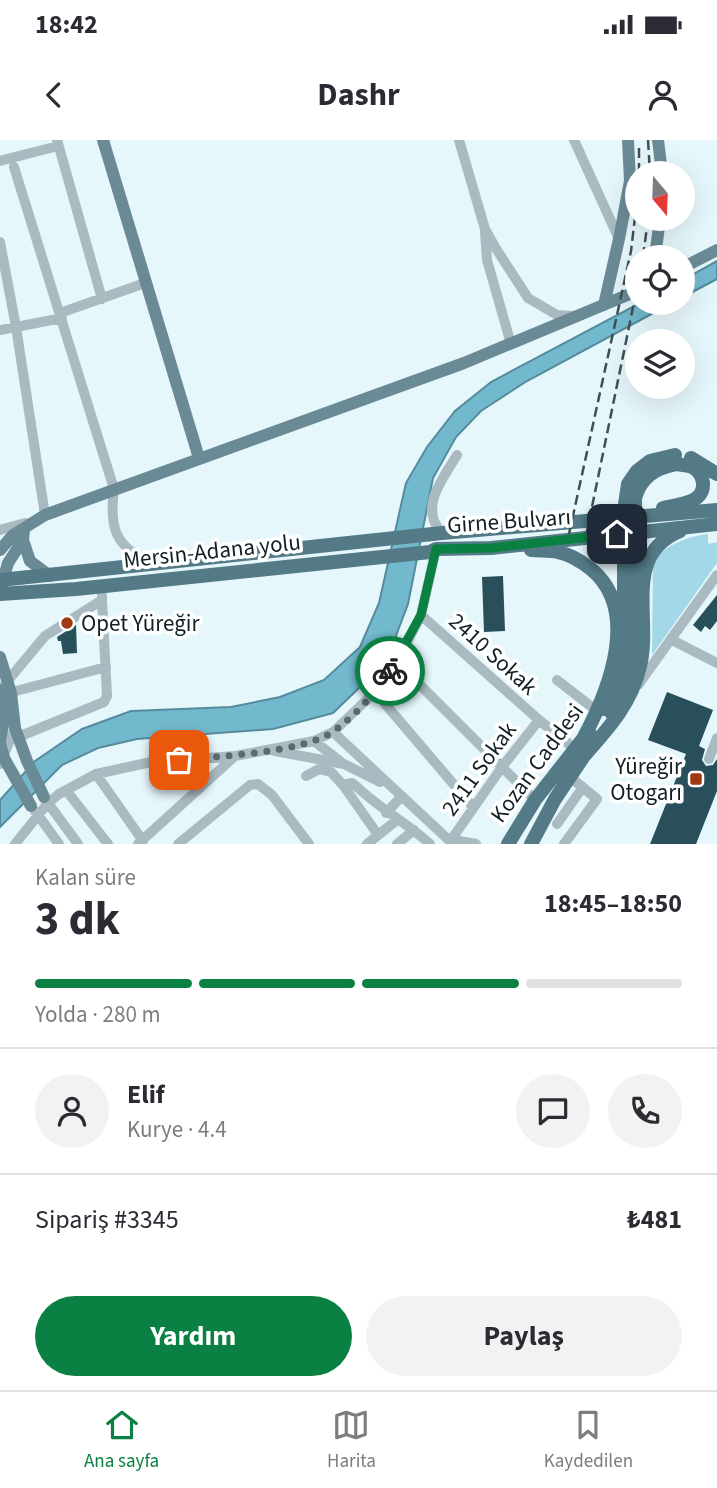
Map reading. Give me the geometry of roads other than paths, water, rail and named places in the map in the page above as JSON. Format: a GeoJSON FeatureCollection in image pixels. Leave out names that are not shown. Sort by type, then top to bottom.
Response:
{"type":"FeatureCollection","features":[{"type":"Feature","properties":{"kind":"highway"},"geometry":{"type":"LineString","coordinates":[[587,522],[677,505],[695,499],[702,493],[704,485],[699,472],[675,460]]}},
{"type":"Feature","properties":{"kind":"highway"},"geometry":{"type":"LineString","coordinates":[[604,711],[624,663],[624,510],[628,484],[637,471],[650,461],[696,460],[717,474]]}},
{"type":"Feature","properties":{"kind":"highway","name":"Girne Bulvarı"},"geometry":{"type":"LineString","coordinates":[[442,533],[717,510]]}},
{"type":"Feature","properties":{"kind":"highway","name":"Girne Bulvarı"},"geometry":{"type":"LineString","coordinates":[[433,551],[491,548],[717,524]]}},
{"type":"Feature","properties":{"kind":"highway"},"geometry":{"type":"LineString","coordinates":[[581,747],[618,717],[631,694],[640,666],[644,638],[642,583],[647,561],[665,537],[693,526]]}},
{"type":"Feature","properties":{"kind":"highway"},"geometry":{"type":"LineString","coordinates":[[1,586],[50,576],[442,533]]}},
{"type":"Feature","properties":{"kind":"highway"},"geometry":{"type":"LineString","coordinates":[[491,548],[560,552],[584,564],[601,577],[613,597],[617,650],[606,689],[604,711]]}},
{"type":"Feature","properties":{"kind":"highway","name":"Mersin-Adana yolu"},"geometry":{"type":"LineString","coordinates":[[1,586],[101,585],[433,551]]}},
{"type":"Feature","properties":{"kind":"highway","name":"Kozan Caddesi"},"geometry":{"type":"LineString","coordinates":[[508,844],[535,800],[581,747],[604,711]]}},
{"type":"Feature","properties":{"kind":"highway","name":"Kozan Caddesi"},"geometry":{"type":"LineString","coordinates":[[532,842],[551,820],[581,747]]}},
{"type":"Feature","properties":{"kind":"main road"},"geometry":{"type":"LineString","coordinates":[[103,140],[200,458]]}},
{"type":"Feature","properties":{"kind":"main road"},"geometry":{"type":"LineString","coordinates":[[604,305],[630,181],[628,140]]}},
{"type":"Feature","properties":{"kind":"main road"},"geometry":{"type":"LineString","coordinates":[[659,140],[661,161]]}},
{"type":"Feature","properties":{"kind":"main road"},"geometry":{"type":"LineString","coordinates":[[695,261],[717,250]]}},
{"type":"Feature","properties":{"kind":"main road"},"geometry":{"type":"LineString","coordinates":[[1,586],[8,563],[25,532],[45,515],[511,344],[625,295]]}},
{"type":"Feature","properties":{"kind":"main road"},"geometry":{"type":"LineString","coordinates":[[0,550],[13,536],[25,532]]}},
{"type":"Feature","properties":{"kind":"main road"},"geometry":{"type":"LineString","coordinates":[[25,532],[30,561],[50,576]]}},
{"type":"Feature","properties":{"kind":"main road"},"geometry":{"type":"LineString","coordinates":[[0,657],[7,736],[5,768],[34,810]]}},
{"type":"Feature","properties":{"kind":"main road"},"geometry":{"type":"LineString","coordinates":[[7,736],[27,761],[45,800]]}},
{"type":"Feature","properties":{"kind":"street"},"geometry":{"type":"LineString","coordinates":[[459,140],[485,229],[487,260],[511,344]]}},
{"type":"Feature","properties":{"kind":"street"},"geometry":{"type":"LineString","coordinates":[[574,140],[619,239]]}},
{"type":"Feature","properties":{"kind":"street"},"geometry":{"type":"LineString","coordinates":[[0,161],[58,143],[102,299]]}},
{"type":"Feature","properties":{"kind":"street"},"geometry":{"type":"LineString","coordinates":[[14,167],[114,489],[113,521],[116,535],[128,551],[151,564]]}},
{"type":"Feature","properties":{"kind":"street"},"geometry":{"type":"LineString","coordinates":[[485,229],[528,298],[557,315],[577,317]]}},
{"type":"Feature","properties":{"kind":"street"},"geometry":{"type":"LineString","coordinates":[[0,242],[45,515]]}},
{"type":"Feature","properties":{"kind":"street"},"geometry":{"type":"LineString","coordinates":[[0,330],[61,315],[145,283]]}},
{"type":"Feature","properties":{"kind":"street"},"geometry":{"type":"LineString","coordinates":[[442,533],[430,516],[431,504],[457,455]]}},
{"type":"Feature","properties":{"kind":"street"},"geometry":{"type":"LineString","coordinates":[[0,530],[25,523],[25,532]]}},
{"type":"Feature","properties":{"kind":"street"},"geometry":{"type":"LineString","coordinates":[[17,843],[34,810],[45,800],[96,774],[151,762],[235,756],[271,750],[314,741],[333,732],[375,692],[397,662],[421,615],[433,551]]}},
{"type":"Feature","properties":{"kind":"street"},"geometry":{"type":"LineString","coordinates":[[631,694],[717,575]]}},
{"type":"Feature","properties":{"kind":"street"},"geometry":{"type":"LineString","coordinates":[[5,768],[7,736],[104,702],[107,696],[101,585]]}},
{"type":"Feature","properties":{"kind":"street"},"geometry":{"type":"LineString","coordinates":[[4,689],[45,636],[102,600]]}},
{"type":"Feature","properties":{"kind":"street","name":"2410 Sokak"},"geometry":{"type":"LineString","coordinates":[[421,615],[539,720],[581,747]]}},
{"type":"Feature","properties":{"kind":"street"},"geometry":{"type":"LineString","coordinates":[[672,639],[717,663]]}},
{"type":"Feature","properties":{"kind":"street"},"geometry":{"type":"LineString","coordinates":[[397,662],[535,800]]}},
{"type":"Feature","properties":{"kind":"street"},"geometry":{"type":"LineString","coordinates":[[4,689],[106,667]]}},
{"type":"Feature","properties":{"kind":"street"},"geometry":{"type":"LineString","coordinates":[[557,680],[604,711]]}},
{"type":"Feature","properties":{"kind":"street"},"geometry":{"type":"LineString","coordinates":[[375,692],[473,807]]}},
{"type":"Feature","properties":{"kind":"street","name":"2411 Sokak"},"geometry":{"type":"LineString","coordinates":[[451,841],[502,767],[539,720]]}},
{"type":"Feature","properties":{"kind":"street"},"geometry":{"type":"LineString","coordinates":[[333,732],[388,786],[451,841],[476,844]]}},
{"type":"Feature","properties":{"kind":"street"},"geometry":{"type":"LineString","coordinates":[[709,759],[717,738]]}},
{"type":"Feature","properties":{"kind":"street"},"geometry":{"type":"LineString","coordinates":[[314,741],[344,764],[388,786]]}},
{"type":"Feature","properties":{"kind":"street"},"geometry":{"type":"LineString","coordinates":[[271,750],[344,764]]}},
{"type":"Feature","properties":{"kind":"street"},"geometry":{"type":"LineString","coordinates":[[96,774],[141,842],[235,756]]}},
{"type":"Feature","properties":{"kind":"street"},"geometry":{"type":"LineString","coordinates":[[306,776],[315,770],[324,769],[331,772],[344,785],[379,835]]}},
{"type":"Feature","properties":{"kind":"street"},"geometry":{"type":"LineString","coordinates":[[564,844],[597,799],[570,777]]}},
{"type":"Feature","properties":{"kind":"street"},"geometry":{"type":"LineString","coordinates":[[344,785],[352,783],[386,813],[414,830],[430,844]]}},
{"type":"Feature","properties":{"kind":"street"},"geometry":{"type":"LineString","coordinates":[[178,844],[250,785],[258,784],[272,795],[303,842]]}},
{"type":"Feature","properties":{"kind":"street"},"geometry":{"type":"LineString","coordinates":[[571,834],[551,820],[583,787]]}},
{"type":"Feature","properties":{"kind":"street"},"geometry":{"type":"LineString","coordinates":[[66,790],[108,844]]}},
{"type":"Feature","properties":{"kind":"street"},"geometry":{"type":"LineString","coordinates":[[386,813],[401,797]]}},
{"type":"Feature","properties":{"kind":"street"},"geometry":{"type":"LineString","coordinates":[[45,800],[78,844]]}},
{"type":"Feature","properties":{"kind":"street"},"geometry":{"type":"LineString","coordinates":[[34,810],[60,844]]}},
{"type":"Feature","properties":{"kind":"street"},"geometry":{"type":"LineString","coordinates":[[367,844],[397,820]]}},
{"type":"Feature","properties":{"kind":"street"},"geometry":{"type":"LineString","coordinates":[[397,844],[414,830]]}},
{"type":"Feature","properties":{"kind":"railway"},"geometry":{"type":"LineString","coordinates":[[648,140],[649,161]]}},
{"type":"Feature","properties":{"kind":"railway"},"geometry":{"type":"LineString","coordinates":[[639,147],[639,161]]}},
{"type":"Feature","properties":{"kind":"railway"},"geometry":{"type":"LineString","coordinates":[[569,534],[633,231]]}},
{"type":"Feature","properties":{"kind":"railway"},"geometry":{"type":"LineString","coordinates":[[645,245],[646,231]]}},
{"type":"Feature","properties":{"kind":"railway"},"geometry":{"type":"LineString","coordinates":[[586,536],[631,315]]}},
{"type":"Feature","properties":{"kind":"place","name":"Opet Yüreğir"},"geometry":{"type":"Point","coordinates":[67,623]}},
{"type":"Feature","properties":{"kind":"place","name":"Yüreğir Otogarı"},"geometry":{"type":"Point","coordinates":[696,779]}}]}
